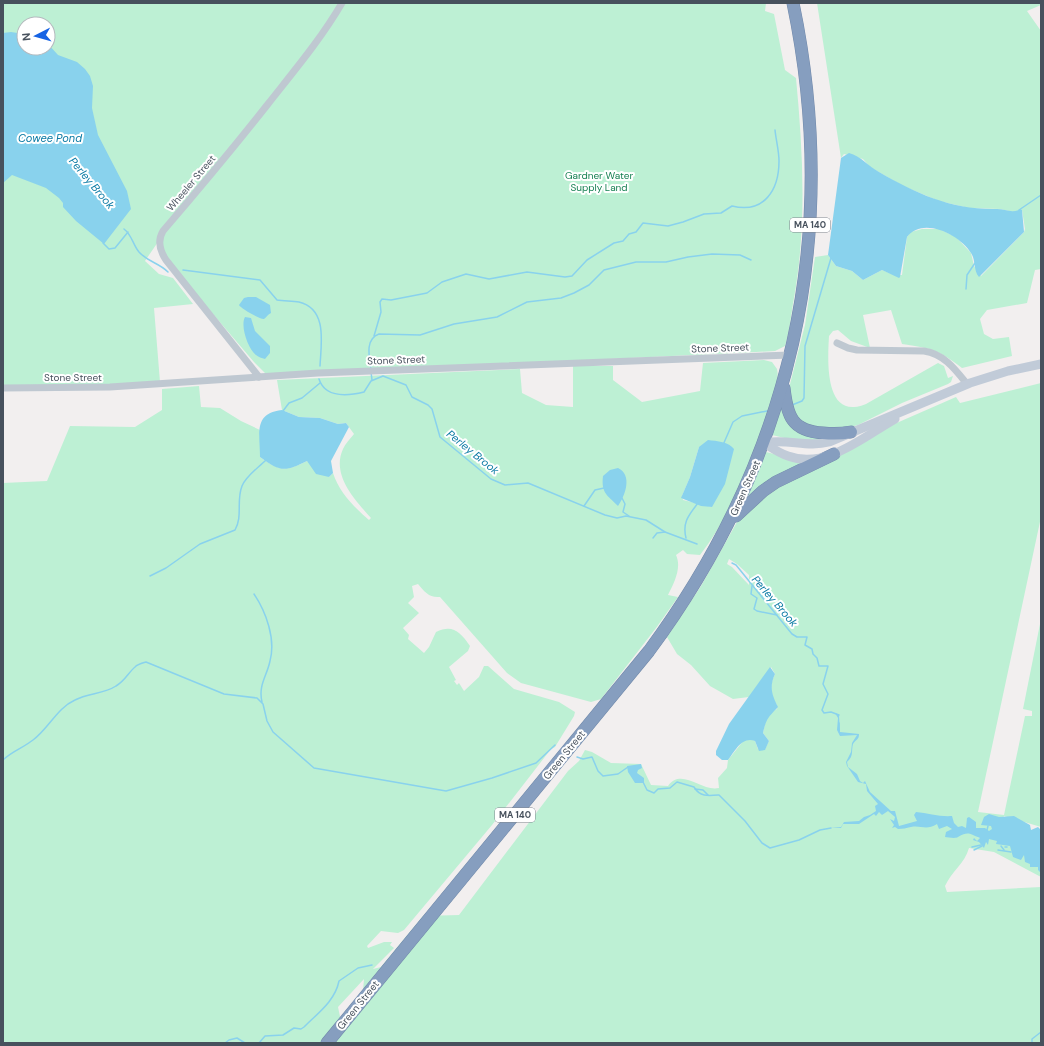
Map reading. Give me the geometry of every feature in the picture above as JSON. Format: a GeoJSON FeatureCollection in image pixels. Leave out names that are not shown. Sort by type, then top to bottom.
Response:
{"type":"FeatureCollection","features":[{"type":"Feature","properties":{"kind":"highway","name":"MA 140"},"geometry":{"type":"LineString","coordinates":[[764,443],[784,380],[790,355],[807,263],[812,182],[809,106],[793,3]]}},
{"type":"Feature","properties":{"kind":"highway"},"geometry":{"type":"LineString","coordinates":[[784,380],[787,411],[796,425],[807,431],[819,433],[836,434],[851,432]]}},
{"type":"Feature","properties":{"kind":"highway","name":"Green Street"},"geometry":{"type":"LineString","coordinates":[[327,1043],[649,651],[690,592],[729,524],[764,443]]}},
{"type":"Feature","properties":{"kind":"highway"},"geometry":{"type":"LineString","coordinates":[[729,524],[752,501],[771,485],[834,454]]}},
{"type":"Feature","properties":{"kind":"street","name":"Wheeler Street"},"geometry":{"type":"LineString","coordinates":[[259,378],[166,260],[160,249],[161,237],[163,231],[193,197],[292,75],[329,25],[342,3]]}},
{"type":"Feature","properties":{"kind":"street"},"geometry":{"type":"LineString","coordinates":[[837,343],[857,350],[932,353],[949,363],[967,384]]}},
{"type":"Feature","properties":{"kind":"street","name":"Stone Street"},"geometry":{"type":"LineString","coordinates":[[3,388],[110,387],[318,373],[790,355]]}},
{"type":"Feature","properties":{"kind":"street"},"geometry":{"type":"LineString","coordinates":[[764,443],[779,441],[816,444],[833,440],[967,384],[1008,371],[1041,364]]}},
{"type":"Feature","properties":{"kind":"street"},"geometry":{"type":"LineString","coordinates":[[764,443],[787,456],[800,459],[820,459],[834,454],[946,392]]}},
{"type":"Feature","properties":{"kind":"green space","name":"Gardner Water Supply Land"},"geometry":{"type":"Polygon","coordinates":[[[3,3],[766,3],[765,11],[774,14],[785,70],[796,78],[802,161],[801,243],[798,271],[785,346],[775,351],[267,375],[254,362],[165,258],[160,239],[145,261],[159,274],[173,278],[193,304],[154,308],[160,382],[3,389],[3,3]]]}},
{"type":"Feature","properties":{"kind":"green space"},"geometry":{"type":"Polygon","coordinates":[[[817,3],[1041,3],[1041,5],[1027,11],[1041,31],[1041,269],[1035,270],[1027,303],[987,310],[980,319],[984,334],[993,339],[1009,337],[1012,356],[962,368],[947,357],[934,351],[902,344],[891,310],[863,315],[870,348],[851,341],[838,330],[833,331],[829,336],[828,355],[830,379],[837,399],[844,405],[856,407],[866,404],[938,363],[944,366],[948,378],[953,376],[951,382],[948,384],[902,403],[858,425],[840,430],[815,429],[798,420],[787,396],[805,325],[815,257],[828,255],[836,266],[852,271],[863,280],[882,270],[894,275],[902,275],[907,237],[911,232],[922,229],[939,229],[956,237],[971,253],[974,266],[981,276],[1024,232],[1025,229],[1022,210],[1013,212],[1000,209],[969,208],[939,201],[903,186],[870,167],[863,159],[844,154],[841,158],[817,3]]]}},
{"type":"Feature","properties":{"kind":"green space"},"geometry":{"type":"Polygon","coordinates":[[[764,360],[772,362],[777,369],[778,374],[775,390],[762,430],[740,486],[722,522],[700,555],[687,554],[683,550],[676,555],[678,560],[678,570],[668,595],[678,597],[601,699],[591,702],[521,683],[507,673],[440,597],[433,597],[425,592],[418,584],[412,586],[414,597],[408,603],[419,613],[403,628],[409,635],[408,639],[424,653],[429,647],[436,632],[451,629],[463,636],[470,646],[468,651],[449,667],[456,680],[454,681],[457,685],[459,683],[464,691],[479,677],[484,666],[488,666],[514,689],[559,702],[575,712],[555,747],[551,749],[492,825],[404,930],[398,933],[381,931],[367,946],[368,948],[384,942],[392,942],[390,945],[394,948],[373,969],[381,967],[423,916],[459,915],[568,771],[579,761],[585,750],[592,752],[611,763],[641,764],[651,785],[668,786],[673,781],[686,779],[705,787],[719,788],[718,778],[727,768],[728,760],[744,740],[751,739],[755,741],[758,749],[765,749],[769,741],[763,733],[767,719],[771,713],[777,709],[777,705],[771,693],[775,674],[771,667],[749,697],[733,699],[710,686],[691,665],[677,654],[667,637],[701,586],[737,522],[762,495],[892,425],[956,397],[960,403],[1041,383],[1041,517],[978,812],[1004,815],[1025,716],[1032,716],[1032,711],[1023,709],[1041,619],[1041,827],[1004,816],[998,828],[977,837],[983,838],[991,836],[1041,859],[1041,877],[994,852],[969,848],[965,858],[945,886],[947,892],[1041,887],[1041,1043],[3,1043],[3,483],[47,481],[70,426],[135,427],[162,410],[162,389],[199,386],[201,407],[220,408],[241,421],[260,430],[260,457],[272,465],[282,468],[293,467],[307,461],[329,477],[333,473],[343,493],[369,520],[371,518],[346,486],[342,478],[340,468],[340,459],[343,449],[354,434],[346,423],[338,424],[320,418],[299,417],[282,410],[277,380],[520,369],[522,393],[546,405],[573,407],[573,366],[613,366],[613,380],[642,402],[700,391],[703,363],[764,360]],[[699,447],[690,477],[682,496],[683,500],[712,507],[699,447]],[[729,559],[727,564],[732,567],[749,585],[749,575],[729,559]],[[364,979],[338,1007],[342,1026],[362,1002],[364,979]]]}},
{"type":"Feature","properties":{"kind":"green space"},"geometry":{"type":"Polygon","coordinates":[[[781,409],[784,409],[828,440],[797,441],[772,435],[781,409]]]}},
{"type":"Feature","properties":{"kind":"green space"},"geometry":{"type":"Polygon","coordinates":[[[766,452],[806,462],[750,497],[748,496],[766,452]]]}},
{"type":"Feature","properties":{"kind":"water","name":"Cowee Pond"},"geometry":{"type":"Polygon","coordinates":[[[3,33],[16,33],[16,56],[56,56],[56,53],[58,55],[77,62],[90,76],[93,86],[92,108],[98,135],[127,191],[131,209],[104,244],[76,221],[63,207],[63,203],[59,198],[46,188],[12,175],[3,183],[3,33]]]}},
{"type":"Feature","properties":{"kind":"water"},"geometry":{"type":"Polygon","coordinates":[[[849,153],[857,156],[875,170],[893,180],[921,194],[950,204],[981,209],[1000,209],[1012,211],[1020,209],[1022,210],[1024,232],[979,277],[976,271],[973,256],[966,246],[950,234],[941,230],[922,228],[914,231],[907,237],[899,278],[882,270],[863,280],[852,271],[836,266],[828,255],[841,158],[849,153]]]}},
{"type":"Feature","properties":{"kind":"water"},"geometry":{"type":"Polygon","coordinates":[[[256,297],[270,305],[271,313],[262,319],[243,309],[239,305],[244,298],[256,297]]]}},
{"type":"Feature","properties":{"kind":"water"},"geometry":{"type":"Polygon","coordinates":[[[245,317],[251,318],[255,331],[270,346],[270,353],[265,359],[256,355],[250,348],[243,326],[245,317]]]}},
{"type":"Feature","properties":{"kind":"water"},"geometry":{"type":"Polygon","coordinates":[[[282,410],[299,417],[320,418],[338,424],[346,423],[349,427],[331,461],[333,473],[329,477],[316,474],[307,461],[288,469],[283,469],[273,466],[260,457],[259,433],[262,420],[266,415],[282,410]]]}},
{"type":"Feature","properties":{"kind":"water"},"geometry":{"type":"Polygon","coordinates":[[[708,440],[726,443],[734,449],[725,484],[712,507],[701,506],[681,498],[690,477],[699,447],[708,440]]]}},
{"type":"Feature","properties":{"kind":"water"},"geometry":{"type":"Polygon","coordinates":[[[618,468],[623,471],[625,475],[626,486],[623,497],[618,506],[604,490],[603,476],[610,470],[618,468]]]}},
{"type":"Feature","properties":{"kind":"water"},"geometry":{"type":"Polygon","coordinates":[[[770,667],[775,674],[772,683],[772,691],[778,707],[768,718],[764,728],[763,733],[769,741],[765,750],[759,751],[755,741],[750,740],[739,745],[728,760],[722,760],[716,755],[716,751],[729,724],[770,667]]]}},
{"type":"Feature","properties":{"kind":"water"},"geometry":{"type":"Polygon","coordinates":[[[835,713],[839,715],[840,732],[859,734],[858,738],[853,744],[851,758],[847,762],[848,767],[857,774],[860,781],[863,783],[865,781],[870,792],[891,811],[895,811],[899,826],[917,821],[914,815],[916,812],[952,816],[954,823],[958,827],[962,826],[966,828],[967,818],[969,817],[976,822],[976,828],[985,828],[989,831],[992,829],[991,826],[981,825],[984,817],[989,814],[999,817],[1014,816],[1030,825],[1031,830],[1038,827],[1041,830],[1041,873],[1038,870],[1038,867],[1030,867],[1030,864],[1025,862],[1024,855],[1021,860],[1013,857],[1010,846],[996,844],[997,841],[989,839],[988,845],[986,842],[984,848],[979,842],[973,840],[974,838],[977,841],[980,838],[971,834],[965,834],[957,838],[945,837],[946,832],[952,829],[947,826],[939,829],[937,824],[930,827],[900,829],[895,827],[892,828],[894,825],[890,819],[894,821],[895,817],[888,811],[882,815],[879,812],[876,816],[874,814],[859,824],[843,824],[841,828],[831,828],[841,827],[844,822],[859,821],[876,811],[875,806],[878,804],[867,791],[866,784],[858,782],[847,766],[846,762],[851,752],[852,743],[857,735],[840,736],[837,730],[838,718],[835,713]]]}},
{"type":"Feature","properties":{"kind":"water"},"geometry":{"type":"Polygon","coordinates":[[[641,764],[642,768],[638,770],[637,773],[644,778],[644,783],[635,783],[628,772],[627,766],[641,764]]]}},
{"type":"Feature","properties":{"kind":"waterway"},"geometry":{"type":"LineString","coordinates":[[374,336],[381,312],[380,302],[382,299],[391,300],[427,293],[442,282],[466,274],[489,279],[527,272],[565,277],[572,276],[587,260],[614,243],[623,241],[629,234],[636,232],[643,223],[668,226],[704,214],[721,213],[732,206],[743,208],[761,203],[773,190],[778,172],[779,157],[775,130]]}},
{"type":"Feature","properties":{"kind":"waterway"},"geometry":{"type":"LineString","coordinates":[[1019,210],[1041,195]]}},
{"type":"Feature","properties":{"kind":"waterway","name":"Perley Brook"},"geometry":{"type":"LineString","coordinates":[[124,229],[129,234],[139,252],[168,272]]}},
{"type":"Feature","properties":{"kind":"waterway"},"geometry":{"type":"LineString","coordinates":[[103,243],[109,249],[115,248],[128,232]]}},
{"type":"Feature","properties":{"kind":"waterway"},"geometry":{"type":"LineString","coordinates":[[371,369],[369,348],[372,340],[379,334],[420,335],[454,324],[497,317],[527,302],[561,298],[574,293],[589,285],[604,270],[636,262],[666,262],[712,254],[740,255],[751,260]]}},
{"type":"Feature","properties":{"kind":"waterway"},"geometry":{"type":"LineString","coordinates":[[792,405],[802,401],[804,398],[805,346],[831,258]]}},
{"type":"Feature","properties":{"kind":"waterway"},"geometry":{"type":"LineString","coordinates":[[966,289],[967,275],[975,263]]}},
{"type":"Feature","properties":{"kind":"waterway","name":"Perley Brook"},"geometry":{"type":"LineString","coordinates":[[183,270],[260,280],[277,300],[299,302],[308,306],[315,312],[321,328],[320,366]]}},
{"type":"Feature","properties":{"kind":"waterway"},"geometry":{"type":"LineString","coordinates":[[371,372],[372,380]]}},
{"type":"Feature","properties":{"kind":"waterway","name":"Perley Brook"},"geometry":{"type":"LineString","coordinates":[[319,379],[326,390],[332,393],[344,395],[364,392],[371,381],[383,376],[406,385],[412,397],[428,405],[432,409],[440,437],[491,479],[505,485],[528,483],[605,515],[617,518],[626,516],[646,520],[665,532],[697,544]]}},
{"type":"Feature","properties":{"kind":"waterway"},"geometry":{"type":"LineString","coordinates":[[283,411],[289,403],[302,398],[320,383]]}},
{"type":"Feature","properties":{"kind":"waterway"},"geometry":{"type":"LineString","coordinates":[[723,445],[733,422],[742,416],[767,411]]}},
{"type":"Feature","properties":{"kind":"waterway"},"geometry":{"type":"LineString","coordinates":[[150,576],[166,568],[200,544],[235,530],[239,519],[240,492],[242,486],[249,475],[266,460]]}},
{"type":"Feature","properties":{"kind":"waterway"},"geometry":{"type":"LineString","coordinates":[[584,506],[595,490],[604,488]]}},
{"type":"Feature","properties":{"kind":"waterway"},"geometry":{"type":"LineString","coordinates":[[622,498],[625,504],[623,512],[629,516]]}},
{"type":"Feature","properties":{"kind":"waterway"},"geometry":{"type":"LineString","coordinates":[[686,538],[685,527],[687,519],[698,503]]}},
{"type":"Feature","properties":{"kind":"waterway"},"geometry":{"type":"LineString","coordinates":[[653,538],[657,533],[665,532]]}},
{"type":"Feature","properties":{"kind":"waterway","name":"Perley Brook"},"geometry":{"type":"LineString","coordinates":[[732,563],[736,565],[792,634],[797,637],[807,637],[805,645],[812,649],[819,666],[828,666],[823,684],[828,694],[822,710],[824,713],[831,712],[839,715]]}},
{"type":"Feature","properties":{"kind":"waterway"},"geometry":{"type":"LineString","coordinates":[[752,586],[751,594],[757,598],[754,609],[777,615]]}},
{"type":"Feature","properties":{"kind":"waterway"},"geometry":{"type":"LineString","coordinates":[[254,594],[266,617],[272,644],[272,653],[269,666],[261,691],[262,702]]}},
{"type":"Feature","properties":{"kind":"waterway"},"geometry":{"type":"LineString","coordinates":[[3,760],[39,735],[63,708],[85,696],[111,689],[122,682],[136,666],[146,662],[224,694],[257,698],[263,704],[267,721],[273,732],[314,768],[446,791],[492,778],[536,763],[555,745]]}},
{"type":"Feature","properties":{"kind":"waterway","name":"Perley Brook"},"geometry":{"type":"LineString","coordinates":[[839,723],[839,731]]}},
{"type":"Feature","properties":{"kind":"waterway"},"geometry":{"type":"LineString","coordinates":[[577,757],[583,759],[592,757],[598,771],[603,776],[618,774],[628,767]]}},
{"type":"Feature","properties":{"kind":"waterway"},"geometry":{"type":"LineString","coordinates":[[643,782],[647,790],[654,793],[658,789],[670,788],[677,782],[694,787],[699,793],[705,795],[719,795],[745,821],[762,843],[770,848],[799,840],[820,830],[831,828]]}},
{"type":"Feature","properties":{"kind":"waterway"},"geometry":{"type":"LineString","coordinates":[[695,789],[703,790],[708,795]]}},
{"type":"Feature","properties":{"kind":"waterway"},"geometry":{"type":"LineString","coordinates":[[987,830],[988,826]]}},
{"type":"Feature","properties":{"kind":"waterway"},"geometry":{"type":"LineString","coordinates":[[972,847],[981,845]]}},
{"type":"Feature","properties":{"kind":"waterway"},"geometry":{"type":"LineString","coordinates":[[974,850],[982,846]]}},
{"type":"Feature","properties":{"kind":"waterway"},"geometry":{"type":"LineString","coordinates":[[1001,846],[1004,850]]}},
{"type":"Feature","properties":{"kind":"waterway"},"geometry":{"type":"LineString","coordinates":[[998,850],[1011,852]]}},
{"type":"Feature","properties":{"kind":"waterway"},"geometry":{"type":"LineString","coordinates":[[259,1043],[265,1036],[283,1035],[294,1028],[301,1029],[304,1027],[330,1001],[339,981],[358,968],[372,965]]}},
{"type":"Feature","properties":{"kind":"waterway"},"geometry":{"type":"LineString","coordinates":[[1032,1043],[1032,1039],[1041,1032]]}},
{"type":"Feature","properties":{"kind":"waterway"},"geometry":{"type":"LineString","coordinates":[[225,1043],[229,1040],[237,1038],[245,1043]]}}]}
